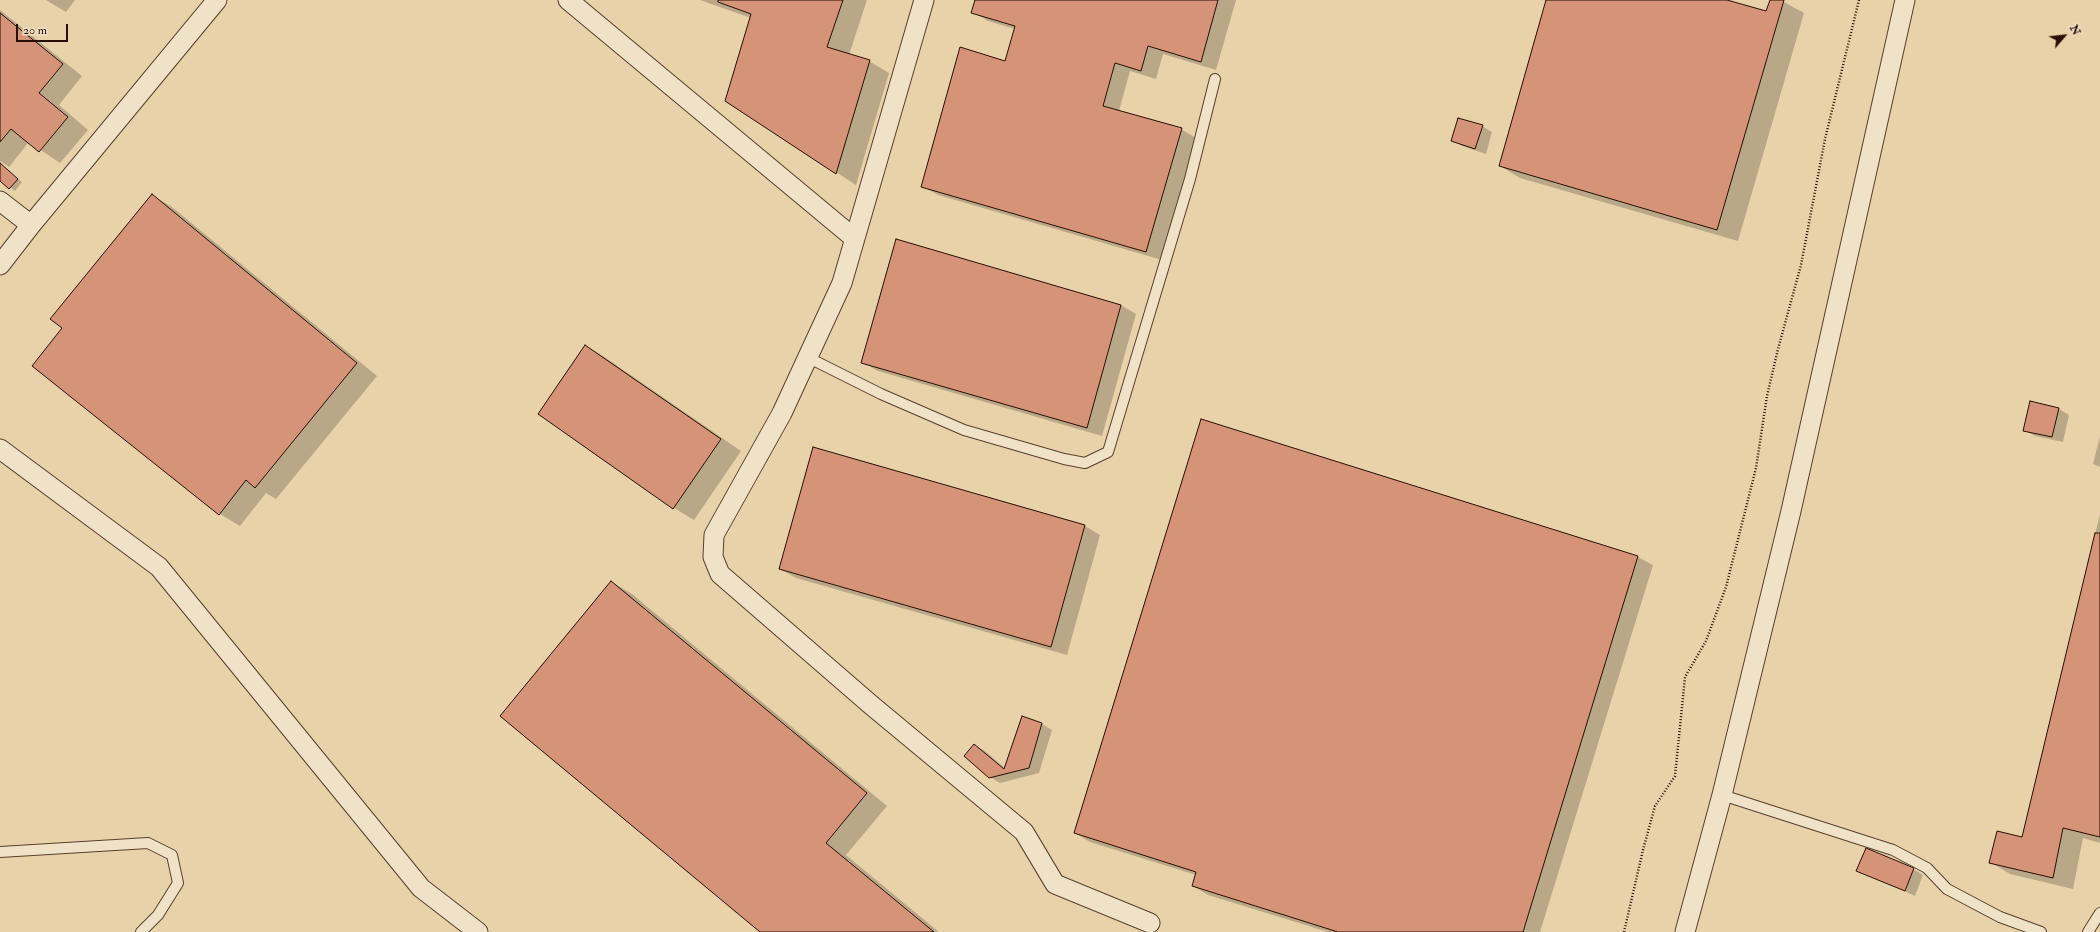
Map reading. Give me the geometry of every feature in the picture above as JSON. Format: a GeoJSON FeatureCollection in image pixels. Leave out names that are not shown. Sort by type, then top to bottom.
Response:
{"type":"FeatureCollection","features":[{"type":"Feature","properties":{"kind":"street"},"geometry":{"type":"LineString","coordinates":[[0,265],[31,225],[217,0]]}},
{"type":"Feature","properties":{"kind":"street"},"geometry":{"type":"LineString","coordinates":[[568,0],[854,238]]}},
{"type":"Feature","properties":{"kind":"street"},"geometry":{"type":"LineString","coordinates":[[924,0],[842,283],[782,413],[714,535],[713,557],[720,574],[870,704],[1024,832],[1055,884],[1150,923]]}},
{"type":"Feature","properties":{"kind":"street"},"geometry":{"type":"LineString","coordinates":[[1685,932],[1722,795],[1792,503],[1905,0]]}},
{"type":"Feature","properties":{"kind":"street"},"geometry":{"type":"LineString","coordinates":[[0,201],[31,225]]}},
{"type":"Feature","properties":{"kind":"street"},"geometry":{"type":"LineString","coordinates":[[0,449],[159,567],[421,888],[478,932]]}},
{"type":"Feature","properties":{"kind":"lane"},"geometry":{"type":"LineString","coordinates":[[807,357],[882,394],[964,430],[1064,459],[1085,463],[1108,452],[1190,179],[1215,79]]}},
{"type":"Feature","properties":{"kind":"lane"},"geometry":{"type":"LineString","coordinates":[[1722,795],[1893,850],[1927,868],[1947,889],[2000,918],[2041,932]]}},
{"type":"Feature","properties":{"kind":"lane"},"geometry":{"type":"LineString","coordinates":[[0,852],[148,843],[172,855],[178,884],[158,916],[141,932]]}},
{"type":"Feature","properties":{"kind":"lane"},"geometry":{"type":"LineString","coordinates":[[2088,932],[2100,913]]}},
{"type":"Feature","properties":{"kind":"path"},"geometry":{"type":"LineString","coordinates":[[1624,932],[1655,806],[1675,776],[1685,677],[1706,641],[1726,588],[1756,468],[1768,396],[1778,349],[1801,265],[1826,139],[1859,0]]}},
{"type":"Feature","properties":{"kind":"building"},"geometry":{"type":"Polygon","coordinates":[[[718,0],[843,0],[827,47],[870,60],[836,174],[725,101],[751,14],[718,2],[718,0]]]}},
{"type":"Feature","properties":{"kind":"building"},"geometry":{"type":"Polygon","coordinates":[[[975,0],[1218,0],[1201,62],[1148,46],[1141,71],[1115,63],[1103,106],[1182,128],[1146,252],[921,187],[960,47],[1005,61],[1015,26],[971,13],[975,0]]]}},
{"type":"Feature","properties":{"kind":"building"},"geometry":{"type":"Polygon","coordinates":[[[1546,0],[1727,0],[1766,11],[1770,0],[1784,0],[1717,230],[1499,166],[1546,0]]]}},
{"type":"Feature","properties":{"kind":"building"},"geometry":{"type":"Polygon","coordinates":[[[0,13],[63,64],[39,93],[68,117],[39,152],[11,129],[0,142],[0,13]]]}},
{"type":"Feature","properties":{"kind":"building"},"geometry":{"type":"Polygon","coordinates":[[[1458,118],[1483,125],[1475,149],[1451,141],[1458,118]]]}},
{"type":"Feature","properties":{"kind":"building"},"geometry":{"type":"Polygon","coordinates":[[[0,163],[18,179],[9,189],[0,181],[0,163]]]}},
{"type":"Feature","properties":{"kind":"building"},"geometry":{"type":"Polygon","coordinates":[[[152,194],[357,363],[255,488],[246,480],[219,515],[32,366],[62,328],[50,319],[152,194]]]}},
{"type":"Feature","properties":{"kind":"building"},"geometry":{"type":"Polygon","coordinates":[[[896,239],[1121,305],[1087,428],[861,363],[896,239]]]}},
{"type":"Feature","properties":{"kind":"building"},"geometry":{"type":"Polygon","coordinates":[[[585,345],[721,439],[673,509],[538,414],[585,345]]]}},
{"type":"Feature","properties":{"kind":"building"},"geometry":{"type":"Polygon","coordinates":[[[2030,401],[2059,408],[2052,437],[2023,431],[2030,401]]]}},
{"type":"Feature","properties":{"kind":"building"},"geometry":{"type":"Polygon","coordinates":[[[1201,419],[1638,556],[1523,932],[1338,932],[1192,886],[1196,872],[1074,833],[1201,419]]]}},
{"type":"Feature","properties":{"kind":"building"},"geometry":{"type":"Polygon","coordinates":[[[813,447],[1085,525],[1051,647],[779,569],[813,447]]]}},
{"type":"Feature","properties":{"kind":"building"},"geometry":{"type":"Polygon","coordinates":[[[2095,533],[2100,533],[2100,837],[2063,828],[2053,878],[1989,863],[1997,831],[2022,837],[2095,533]]]}},
{"type":"Feature","properties":{"kind":"building"},"geometry":{"type":"Polygon","coordinates":[[[611,581],[867,793],[826,843],[934,932],[760,932],[500,716],[611,581]]]}},
{"type":"Feature","properties":{"kind":"building"},"geometry":{"type":"Polygon","coordinates":[[[1022,716],[1042,723],[1029,768],[989,778],[964,756],[974,744],[1004,769],[1022,716]]]}},
{"type":"Feature","properties":{"kind":"building"},"geometry":{"type":"Polygon","coordinates":[[[1866,848],[1914,868],[1905,891],[1856,871],[1866,848]]]}}]}
